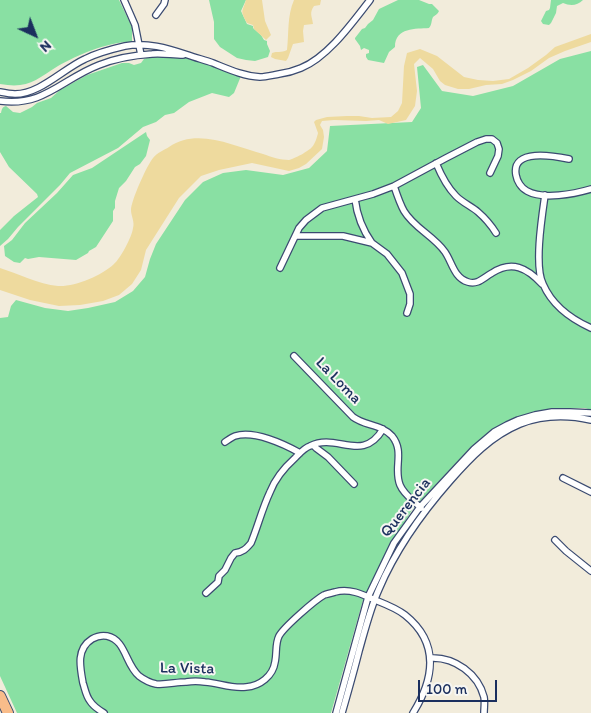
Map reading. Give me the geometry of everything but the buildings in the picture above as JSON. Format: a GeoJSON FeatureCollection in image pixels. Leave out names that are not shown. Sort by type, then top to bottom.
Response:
{"type":"FeatureCollection","features":[{"type":"Feature","properties":{"kind":"highway"},"geometry":{"type":"LineString","coordinates":[[0,696],[8,713]]}},
{"type":"Feature","properties":{"kind":"street"},"geometry":{"type":"LineString","coordinates":[[124,0],[135,25],[140,55]]}},
{"type":"Feature","properties":{"kind":"street"},"geometry":{"type":"LineString","coordinates":[[156,15],[165,0]]}},
{"type":"Feature","properties":{"kind":"street"},"geometry":{"type":"LineString","coordinates":[[0,92],[16,94],[29,91],[46,84],[86,58],[114,49],[139,45],[158,46],[178,51],[231,71],[260,77],[288,72],[313,62],[331,47],[370,0]]}},
{"type":"Feature","properties":{"kind":"street"},"geometry":{"type":"LineString","coordinates":[[0,101],[13,103],[32,100],[98,65],[140,55],[188,55]]}},
{"type":"Feature","properties":{"kind":"street"},"geometry":{"type":"LineString","coordinates":[[280,268],[299,228],[322,208],[374,194],[394,186],[486,139],[492,139],[499,149],[498,156],[490,173]]}},
{"type":"Feature","properties":{"kind":"street"},"geometry":{"type":"LineString","coordinates":[[569,159],[535,155],[525,157],[518,163],[516,175],[521,185],[527,191],[545,195],[564,195],[591,189]]}},
{"type":"Feature","properties":{"kind":"street"},"geometry":{"type":"LineString","coordinates":[[436,163],[442,178],[455,196],[464,204],[480,213],[496,232]]}},
{"type":"Feature","properties":{"kind":"street"},"geometry":{"type":"LineString","coordinates":[[394,186],[404,212],[437,242],[446,253],[456,274],[461,279],[473,283],[479,282],[501,268],[516,267],[529,271],[542,284],[554,303],[569,316],[591,328]]}},
{"type":"Feature","properties":{"kind":"street"},"geometry":{"type":"LineString","coordinates":[[542,284],[539,262],[545,195]]}},
{"type":"Feature","properties":{"kind":"street"},"geometry":{"type":"LineString","coordinates":[[355,199],[361,225],[372,243]]}},
{"type":"Feature","properties":{"kind":"street"},"geometry":{"type":"LineString","coordinates":[[296,236],[343,236],[372,243],[387,254],[402,273],[410,294],[410,304],[407,313]]}},
{"type":"Feature","properties":{"kind":"street","name":"La Loma"},"geometry":{"type":"LineString","coordinates":[[294,356],[354,417],[362,422],[383,429]]}},
{"type":"Feature","properties":{"kind":"street","name":"Querencia"},"geometry":{"type":"LineString","coordinates":[[342,713],[342,700],[349,661],[368,597],[386,557],[422,509],[474,448],[506,425],[552,412],[591,413]]}},
{"type":"Feature","properties":{"kind":"street","name":"Querencia"},"geometry":{"type":"LineString","coordinates":[[336,713],[342,700],[374,600],[388,568],[422,509],[478,451],[506,431],[520,424],[552,417],[574,417],[591,420]]}},
{"type":"Feature","properties":{"kind":"street"},"geometry":{"type":"LineString","coordinates":[[206,593],[218,582],[219,576],[235,553],[241,552],[251,543],[270,490],[281,473],[300,453],[318,443],[367,445],[379,436],[383,429],[393,437],[397,444],[400,484],[408,496],[422,509]]}},
{"type":"Feature","properties":{"kind":"street"},"geometry":{"type":"LineString","coordinates":[[225,442],[234,436],[255,435],[288,446],[300,453]]}},
{"type":"Feature","properties":{"kind":"street"},"geometry":{"type":"LineString","coordinates":[[313,445],[328,457],[354,484]]}},
{"type":"Feature","properties":{"kind":"street"},"geometry":{"type":"LineString","coordinates":[[563,478],[591,492]]}},
{"type":"Feature","properties":{"kind":"street"},"geometry":{"type":"LineString","coordinates":[[555,540],[591,571]]}},
{"type":"Feature","properties":{"kind":"street"},"geometry":{"type":"LineString","coordinates":[[374,600],[374,590],[384,569],[386,557]]}},
{"type":"Feature","properties":{"kind":"street","name":"La Vista"},"geometry":{"type":"LineString","coordinates":[[104,713],[89,701],[81,672],[80,660],[82,649],[89,641],[98,636],[107,636],[115,639],[122,645],[132,667],[139,676],[154,684],[168,685],[185,682],[204,682],[246,688],[257,685],[267,678],[275,663],[276,646],[279,636],[309,606],[323,596],[337,591],[353,591],[368,597]]}},
{"type":"Feature","properties":{"kind":"street"},"geometry":{"type":"LineString","coordinates":[[368,597],[396,608],[404,614],[421,632],[426,643],[431,658],[430,669],[426,688],[413,713]]}},
{"type":"Feature","properties":{"kind":"street"},"geometry":{"type":"LineString","coordinates":[[431,658],[450,660],[464,668],[475,678],[481,688],[484,700],[484,713]]}},
{"type":"Feature","properties":{"kind":"green space"},"geometry":{"type":"Polygon","coordinates":[[[0,0],[119,0],[132,27],[132,42],[104,46],[84,53],[25,84],[0,84],[0,0]]]}},
{"type":"Feature","properties":{"kind":"green space"},"geometry":{"type":"Polygon","coordinates":[[[209,0],[246,0],[241,11],[247,24],[253,26],[264,40],[267,41],[270,51],[268,57],[255,61],[246,60],[237,58],[220,47],[214,39],[214,22],[209,0]]]}},
{"type":"Feature","properties":{"kind":"green space"},"geometry":{"type":"Polygon","coordinates":[[[398,0],[419,0],[432,4],[439,11],[433,17],[429,28],[402,32],[384,63],[368,60],[366,54],[369,53],[369,50],[364,48],[361,50],[355,38],[373,20],[379,9],[398,0]]]}},
{"type":"Feature","properties":{"kind":"green space"},"geometry":{"type":"Polygon","coordinates":[[[551,0],[583,0],[576,4],[563,3],[557,6],[551,23],[549,25],[543,24],[541,21],[546,11],[550,8],[551,0]]]}},
{"type":"Feature","properties":{"kind":"green space"},"geometry":{"type":"Polygon","coordinates":[[[591,51],[591,410],[585,408],[551,409],[515,418],[492,431],[470,448],[412,510],[385,554],[363,600],[331,713],[17,713],[0,676],[0,318],[8,317],[11,306],[16,300],[45,308],[68,311],[115,302],[133,291],[145,277],[156,244],[185,200],[203,182],[223,173],[246,170],[283,175],[309,168],[327,151],[330,126],[412,122],[421,108],[417,67],[423,65],[442,91],[473,96],[513,86],[560,59],[591,51]]]}},
{"type":"Feature","properties":{"kind":"green space"},"geometry":{"type":"Polygon","coordinates":[[[149,57],[192,58],[241,76],[234,93],[229,97],[212,93],[189,102],[174,113],[165,115],[156,122],[143,127],[118,148],[70,173],[0,246],[0,230],[38,197],[9,167],[0,152],[0,113],[3,108],[6,106],[13,112],[20,113],[37,103],[51,98],[60,90],[87,75],[122,63],[134,65],[141,63],[149,57]]]}},
{"type":"Feature","properties":{"kind":"green space"},"geometry":{"type":"Polygon","coordinates":[[[146,132],[150,140],[146,156],[119,188],[113,211],[113,221],[96,247],[76,260],[39,257],[25,258],[20,263],[14,262],[5,256],[4,246],[12,240],[25,223],[73,175],[92,168],[146,132]]]}},
{"type":"Feature","properties":{"kind":"sand"},"geometry":{"type":"Polygon","coordinates":[[[246,0],[262,0],[265,21],[271,35],[266,40],[245,19],[242,12],[246,0]]]}},
{"type":"Feature","properties":{"kind":"sand"},"geometry":{"type":"Polygon","coordinates":[[[294,0],[321,0],[320,5],[314,6],[312,11],[313,24],[304,25],[304,42],[293,44],[286,61],[275,59],[271,57],[272,53],[287,50],[289,18],[294,0]]]}},
{"type":"Feature","properties":{"kind":"sand"},"geometry":{"type":"Polygon","coordinates":[[[591,34],[591,42],[549,58],[531,71],[513,80],[502,84],[469,89],[458,89],[445,85],[440,81],[433,69],[420,58],[414,64],[417,91],[415,106],[406,120],[388,124],[379,120],[322,121],[320,125],[324,137],[322,149],[299,168],[289,171],[252,163],[201,176],[179,198],[146,250],[141,270],[132,284],[119,295],[103,301],[59,306],[30,300],[0,290],[0,268],[43,283],[65,286],[88,280],[114,264],[125,248],[132,232],[134,224],[131,212],[132,205],[136,191],[147,168],[156,155],[180,141],[203,138],[216,140],[289,160],[305,153],[313,146],[318,133],[314,122],[316,120],[327,117],[347,116],[391,117],[398,111],[402,103],[404,66],[407,53],[420,49],[437,56],[464,77],[493,81],[509,79],[528,68],[555,47],[591,34]]]}}]}
